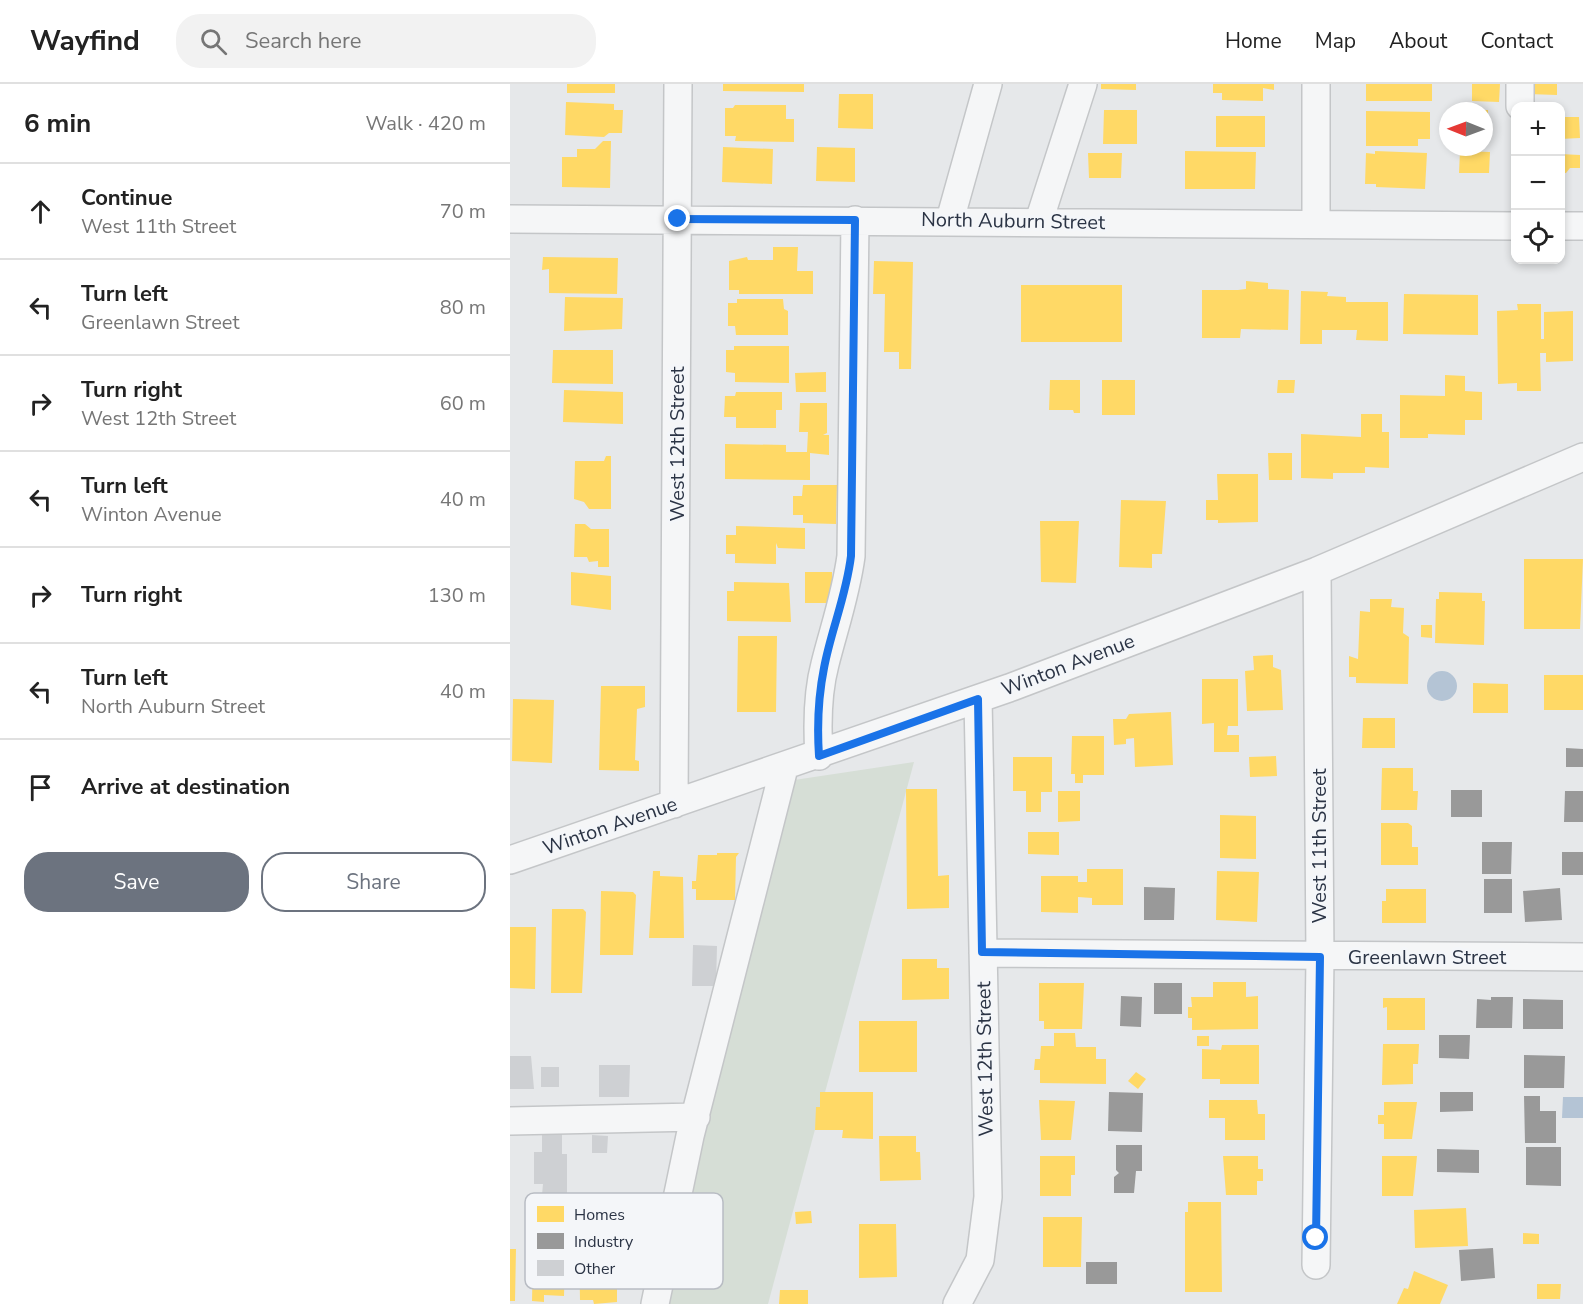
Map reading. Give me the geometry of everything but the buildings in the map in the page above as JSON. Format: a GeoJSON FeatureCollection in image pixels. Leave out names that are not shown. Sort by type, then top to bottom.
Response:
{"type":"FeatureCollection","features":[{"type":"Feature","properties":{"kind":"street","name":"West 12th Street"},"geometry":{"type":"LineString","coordinates":[[675,804],[678,84]]}},
{"type":"Feature","properties":{"kind":"street"},"geometry":{"type":"LineString","coordinates":[[950,220],[988,84]]}},
{"type":"Feature","properties":{"kind":"street"},"geometry":{"type":"LineString","coordinates":[[1039,221],[1083,84]]}},
{"type":"Feature","properties":{"kind":"street"},"geometry":{"type":"LineString","coordinates":[[1316,84],[1316,225]]}},
{"type":"Feature","properties":{"kind":"street"},"geometry":{"type":"LineString","coordinates":[[1520,84],[1520,102]]}},
{"type":"Feature","properties":{"kind":"street","name":"North Auburn Street"},"geometry":{"type":"LineString","coordinates":[[510,219],[950,220],[1511,226]]}},
{"type":"Feature","properties":{"kind":"street"},"geometry":{"type":"LineString","coordinates":[[819,756],[817,715],[824,666],[847,590],[851,556],[855,220]]}},
{"type":"Feature","properties":{"kind":"street"},"geometry":{"type":"LineString","coordinates":[[1565,226],[1583,226]]}},
{"type":"Feature","properties":{"kind":"street","name":"Winton Avenue"},"geometry":{"type":"LineString","coordinates":[[510,860],[819,756],[978,699],[1317,571],[1583,457]]}},
{"type":"Feature","properties":{"kind":"street","name":"West 11th Street"},"geometry":{"type":"LineString","coordinates":[[1316,1265],[1320,957],[1317,571]]}},
{"type":"Feature","properties":{"kind":"street","name":"West 12th Street"},"geometry":{"type":"LineString","coordinates":[[957,1304],[980,1260],[988,1197],[978,699]]}},
{"type":"Feature","properties":{"kind":"street"},"geometry":{"type":"LineString","coordinates":[[679,1193],[696,1117],[784,768]]}},
{"type":"Feature","properties":{"kind":"street","name":"Greenlawn Street"},"geometry":{"type":"LineString","coordinates":[[982,952],[1320,957],[1583,957]]}},
{"type":"Feature","properties":{"kind":"street"},"geometry":{"type":"LineString","coordinates":[[510,1121],[696,1117]]}},
{"type":"Feature","properties":{"kind":"street"},"geometry":{"type":"LineString","coordinates":[[655,1304],[658,1289]]}},
{"type":"Feature","properties":{"kind":"shaded area"},"geometry":{"type":"Polygon","coordinates":[[[914,762],[768,1304],[652,1304],[656,1289],[723,1289],[723,1193],[679,1193],[781,782],[914,762]]]}},
{"type":"Feature","properties":{"kind":"water"},"geometry":{"type":"Polygon","coordinates":[[[1442,671],[1453,675],[1457,686],[1453,697],[1442,701],[1431,697],[1427,686],[1431,675],[1442,671]]]}},
{"type":"Feature","properties":{"kind":"water"},"geometry":{"type":"Polygon","coordinates":[[[1563,1097],[1583,1097],[1583,1118],[1562,1118],[1563,1097]]]}},
{"type":"Feature","properties":{"kind":"route"},"geometry":{"type":"LineString","coordinates":[[678,219],[855,220],[851,556],[847,590],[824,666],[817,715],[819,756],[839,746],[978,699],[982,952],[1320,957],[1316,1238]]}}]}
